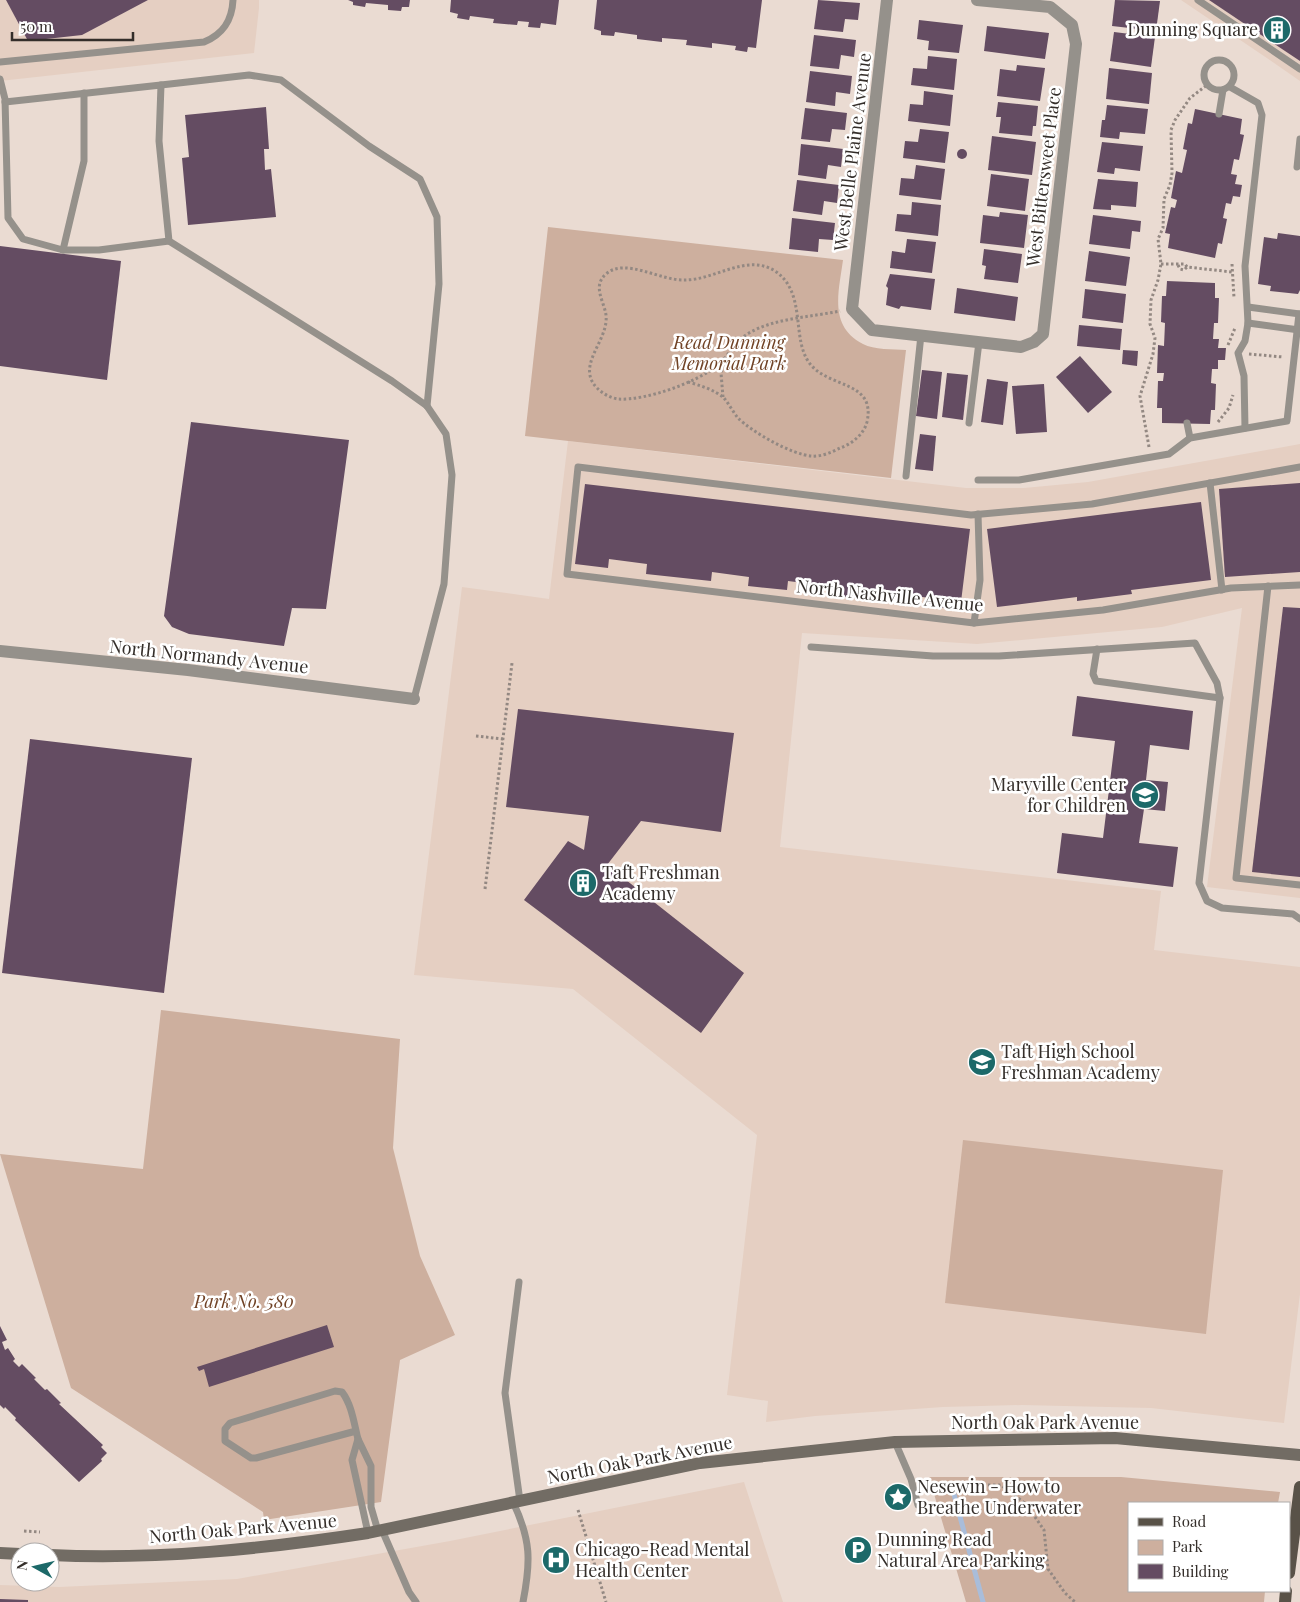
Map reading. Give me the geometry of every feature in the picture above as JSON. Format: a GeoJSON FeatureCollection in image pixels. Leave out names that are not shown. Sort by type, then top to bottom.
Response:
{"type":"FeatureCollection","features":[{"type":"Feature","properties":{"kind":"main road"},"geometry":{"type":"LineString","coordinates":[[1290,1565],[1300,1487]]}},
{"type":"Feature","properties":{"kind":"street","name":"West Belle Plaine Avenue"},"geometry":{"type":"LineString","coordinates":[[852,309],[888,0]]}},
{"type":"Feature","properties":{"kind":"street","name":"West Bittersweet Place"},"geometry":{"type":"LineString","coordinates":[[977,0],[1050,7],[1072,25],[1076,44],[1043,334],[1034,342],[1021,347],[979,342]]}},
{"type":"Feature","properties":{"kind":"street"},"geometry":{"type":"LineString","coordinates":[[852,309],[872,330],[979,342]]}},
{"type":"Feature","properties":{"kind":"street","name":"North Normandy Avenue"},"geometry":{"type":"LineString","coordinates":[[0,651],[188,670],[414,699]]}},
{"type":"Feature","properties":{"kind":"street","name":"North Oak Park Avenue"},"geometry":{"type":"LineString","coordinates":[[60,1555],[178,1555],[316,1541],[376,1532],[700,1463],[895,1442],[1115,1438],[1300,1455]]}},
{"type":"Feature","properties":{"kind":"lane"},"geometry":{"type":"LineString","coordinates":[[0,62],[204,42],[215,37],[225,28],[233,14],[233,0]]}},
{"type":"Feature","properties":{"kind":"lane"},"geometry":{"type":"LineString","coordinates":[[1198,0],[1300,69]]}},
{"type":"Feature","properties":{"kind":"lane"},"geometry":{"type":"LineString","coordinates":[[1225,61],[1232,68],[1234,78],[1230,87],[1223,90],[1214,90],[1207,85],[1204,70],[1211,62],[1225,61]]}},
{"type":"Feature","properties":{"kind":"lane"},"geometry":{"type":"LineString","coordinates":[[5,102],[240,76],[281,80],[369,146],[420,179],[437,217],[439,284],[427,406]]}},
{"type":"Feature","properties":{"kind":"lane"},"geometry":{"type":"LineString","coordinates":[[0,79],[5,102],[8,218],[23,240],[63,250],[99,250],[169,241],[392,381],[427,406],[446,434],[452,475],[444,584],[414,699]]}},
{"type":"Feature","properties":{"kind":"lane"},"geometry":{"type":"LineString","coordinates":[[161,85],[160,141],[169,241]]}},
{"type":"Feature","properties":{"kind":"lane"},"geometry":{"type":"LineString","coordinates":[[1230,87],[1258,104],[1262,115],[1245,273],[1248,323],[1245,341],[1238,353],[1244,376],[1245,428]]}},
{"type":"Feature","properties":{"kind":"lane"},"geometry":{"type":"LineString","coordinates":[[1219,114],[1223,90]]}},
{"type":"Feature","properties":{"kind":"lane"},"geometry":{"type":"LineString","coordinates":[[63,250],[84,162],[84,93]]}},
{"type":"Feature","properties":{"kind":"lane"},"geometry":{"type":"LineString","coordinates":[[1297,167],[1300,139]]}},
{"type":"Feature","properties":{"kind":"lane"},"geometry":{"type":"LineString","coordinates":[[978,480],[1019,480],[1169,454],[1190,438],[1287,421],[1299,314],[1248,307]]}},
{"type":"Feature","properties":{"kind":"lane"},"geometry":{"type":"LineString","coordinates":[[1248,323],[1298,330]]}},
{"type":"Feature","properties":{"kind":"lane"},"geometry":{"type":"LineString","coordinates":[[906,476],[921,335]]}},
{"type":"Feature","properties":{"kind":"lane"},"geometry":{"type":"LineString","coordinates":[[969,423],[979,342]]}},
{"type":"Feature","properties":{"kind":"lane"},"geometry":{"type":"LineString","coordinates":[[1187,423],[1190,438]]}},
{"type":"Feature","properties":{"kind":"lane","name":"North Nashville Avenue"},"geometry":{"type":"LineString","coordinates":[[978,514],[578,467],[567,574],[974,623],[1103,610],[1222,590],[1300,585]]}},
{"type":"Feature","properties":{"kind":"lane"},"geometry":{"type":"LineString","coordinates":[[974,623],[980,580],[978,514],[1092,504],[1300,467]]}},
{"type":"Feature","properties":{"kind":"lane"},"geometry":{"type":"LineString","coordinates":[[1210,483],[1222,590]]}},
{"type":"Feature","properties":{"kind":"lane"},"geometry":{"type":"LineString","coordinates":[[1268,586],[1236,878],[1300,886]]}},
{"type":"Feature","properties":{"kind":"lane"},"geometry":{"type":"LineString","coordinates":[[811,647],[933,656],[1000,656],[1195,643],[1217,683],[1220,698],[1199,883],[1207,900],[1222,908],[1293,914],[1300,919]]}},
{"type":"Feature","properties":{"kind":"lane"},"geometry":{"type":"LineString","coordinates":[[1097,649],[1093,674],[1096,681],[1220,698]]}},
{"type":"Feature","properties":{"kind":"lane"},"geometry":{"type":"LineString","coordinates":[[519,1282],[505,1393],[516,1502],[528,1543],[529,1570],[522,1602]]}},
{"type":"Feature","properties":{"kind":"lane"},"geometry":{"type":"LineString","coordinates":[[356,1431],[256,1458],[251,1458],[225,1440],[224,1434],[225,1429],[230,1423],[335,1391],[342,1392],[347,1399],[356,1431],[358,1439],[371,1466],[371,1507],[376,1532]]}},
{"type":"Feature","properties":{"kind":"lane"},"geometry":{"type":"LineString","coordinates":[[358,1439],[352,1460],[376,1532],[416,1602]]}},
{"type":"Feature","properties":{"kind":"lane"},"geometry":{"type":"LineString","coordinates":[[895,1442],[913,1485],[918,1505]]}},
{"type":"Feature","properties":{"kind":"path"},"geometry":{"type":"LineString","coordinates":[[1152,457],[1140,396],[1153,354],[1155,338],[1150,324],[1151,300],[1161,264],[1158,239],[1162,228],[1164,198],[1170,185],[1172,173],[1171,130],[1175,120],[1190,98],[1207,85]]}},
{"type":"Feature","properties":{"kind":"path"},"geometry":{"type":"LineString","coordinates":[[688,382],[708,389],[723,398],[737,417],[749,427],[775,442],[802,454],[813,456],[843,448],[860,435],[867,425],[869,412],[866,399],[859,391],[827,377],[811,365],[804,354],[798,319],[792,292],[786,280],[776,271],[762,264],[742,265],[706,278],[674,280],[621,265],[610,270],[602,277],[599,287],[606,314],[605,326],[588,366],[592,382],[601,392],[614,399],[633,399],[706,375],[724,358],[735,342],[762,327],[798,319],[852,309]]}},
{"type":"Feature","properties":{"kind":"path"},"geometry":{"type":"LineString","coordinates":[[1161,264],[1178,266],[1184,270],[1187,267],[1245,273]]}},
{"type":"Feature","properties":{"kind":"path"},"geometry":{"type":"LineString","coordinates":[[723,398],[721,373],[724,358]]}},
{"type":"Feature","properties":{"kind":"path"},"geometry":{"type":"LineString","coordinates":[[1209,435],[1229,408],[1233,393]]}},
{"type":"Feature","properties":{"kind":"path"},"geometry":{"type":"LineString","coordinates":[[485,889],[512,663]]}},
{"type":"Feature","properties":{"kind":"path"},"geometry":{"type":"LineString","coordinates":[[476,736],[503,739]]}},
{"type":"Feature","properties":{"kind":"path"},"geometry":{"type":"LineString","coordinates":[[913,1485],[956,1483],[1001,1485],[1026,1504],[1044,1530],[1048,1569],[1065,1593],[1075,1602]]}},
{"type":"Feature","properties":{"kind":"path"},"geometry":{"type":"LineString","coordinates":[[578,1510],[606,1602]]}},
{"type":"Feature","properties":{"kind":"path"},"geometry":{"type":"LineString","coordinates":[[24,1531],[40,1532]]}},
{"type":"Feature","properties":{"kind":"shaded area"},"geometry":{"type":"Polygon","coordinates":[[[0,0],[259,0],[254,53],[0,81],[0,0]]]}},
{"type":"Feature","properties":{"kind":"shaded area","name":"Dunning Square"},"geometry":{"type":"Polygon","coordinates":[[[1181,0],[1300,0],[1300,81],[1277,65],[1181,0]]]}},
{"type":"Feature","properties":{"kind":"shaded area","name":"Taft High School Freshman Academy"},"geometry":{"type":"Polygon","coordinates":[[[568,441],[966,488],[1024,488],[1088,482],[1300,444],[1300,898],[1207,887],[1242,608],[1162,627],[977,644],[802,633],[780,847],[1161,891],[1154,950],[1300,967],[1300,1294],[1284,1423],[1151,1408],[1022,1405],[943,1407],[815,1416],[766,1422],[768,1401],[727,1395],[757,1135],[573,989],[414,975],[462,587],[549,599],[568,441]]]}},
{"type":"Feature","properties":{"kind":"shaded area","name":"Chicago-Read Mental Health Center"},"geometry":{"type":"Polygon","coordinates":[[[744,1482],[783,1602],[0,1602],[0,1585],[10,1585],[10,1592],[60,1592],[60,1587],[237,1579],[450,1541],[744,1482]]]}},
{"type":"Feature","properties":{"kind":"green space","name":"Read Dunning Memorial Park"},"geometry":{"type":"Polygon","coordinates":[[[548,227],[843,260],[838,307],[840,318],[845,328],[852,336],[867,346],[906,350],[891,478],[525,436],[548,227]]]}},
{"type":"Feature","properties":{"kind":"green space","name":"Park No. 580"},"geometry":{"type":"Polygon","coordinates":[[[161,1010],[400,1039],[393,1148],[420,1256],[455,1335],[400,1360],[381,1502],[264,1520],[263,1512],[71,1388],[0,1154],[143,1169],[161,1010]]]}},
{"type":"Feature","properties":{"kind":"green space"},"geometry":{"type":"Polygon","coordinates":[[[963,1140],[1223,1170],[1206,1334],[945,1303],[963,1140]]]}},
{"type":"Feature","properties":{"kind":"green space"},"geometry":{"type":"Polygon","coordinates":[[[929,1477],[1121,1477],[1280,1492],[1278,1502],[1128,1502],[1128,1592],[1265,1592],[1264,1602],[966,1602],[929,1477]]]}},
{"type":"Feature","properties":{"kind":"building"},"geometry":{"type":"Polygon","coordinates":[[[6,0],[148,0],[82,35],[28,41],[6,0]]]}},
{"type":"Feature","properties":{"kind":"building"},"geometry":{"type":"Polygon","coordinates":[[[348,0],[410,0],[409,7],[402,7],[401,11],[388,10],[388,5],[366,3],[365,7],[353,5],[353,2],[348,0]]]}},
{"type":"Feature","properties":{"kind":"building"},"geometry":{"type":"Polygon","coordinates":[[[451,0],[559,0],[556,25],[541,23],[540,28],[528,27],[529,22],[518,21],[517,25],[493,23],[494,19],[470,16],[469,20],[457,18],[458,14],[450,12],[451,0]]]}},
{"type":"Feature","properties":{"kind":"building"},"geometry":{"type":"Polygon","coordinates":[[[597,0],[762,0],[756,48],[748,47],[747,52],[735,50],[736,46],[712,43],[712,48],[686,45],[687,40],[662,38],[662,42],[637,39],[637,35],[615,32],[614,36],[601,35],[601,31],[594,29],[597,0]]]}},
{"type":"Feature","properties":{"kind":"building"},"geometry":{"type":"Polygon","coordinates":[[[818,0],[860,3],[858,20],[845,19],[843,32],[814,29],[818,0]]]}},
{"type":"Feature","properties":{"kind":"building"},"geometry":{"type":"Polygon","coordinates":[[[1115,0],[1160,1],[1156,31],[1112,26],[1115,0]]]}},
{"type":"Feature","properties":{"kind":"building","name":"Dunning Square"},"geometry":{"type":"Polygon","coordinates":[[[1209,0],[1300,0],[1300,61],[1209,0]]]}},
{"type":"Feature","properties":{"kind":"building"},"geometry":{"type":"Polygon","coordinates":[[[919,20],[963,25],[959,53],[928,50],[929,41],[917,39],[919,20]]]}},
{"type":"Feature","properties":{"kind":"building"},"geometry":{"type":"Polygon","coordinates":[[[987,26],[1049,33],[1045,59],[984,51],[987,26]]]}},
{"type":"Feature","properties":{"kind":"building"},"geometry":{"type":"Polygon","coordinates":[[[1114,32],[1155,37],[1151,67],[1110,61],[1114,32]]]}},
{"type":"Feature","properties":{"kind":"building"},"geometry":{"type":"Polygon","coordinates":[[[814,35],[856,40],[854,57],[841,55],[839,69],[810,66],[814,35]]]}},
{"type":"Feature","properties":{"kind":"building"},"geometry":{"type":"Polygon","coordinates":[[[928,56],[957,59],[954,90],[911,85],[913,68],[927,69],[928,56]]]}},
{"type":"Feature","properties":{"kind":"building"},"geometry":{"type":"Polygon","coordinates":[[[1017,65],[1045,68],[1040,101],[997,96],[1000,69],[1016,71],[1017,65]]]}},
{"type":"Feature","properties":{"kind":"building"},"geometry":{"type":"Polygon","coordinates":[[[1109,68],[1152,73],[1149,104],[1106,99],[1109,68]]]}},
{"type":"Feature","properties":{"kind":"building"},"geometry":{"type":"Polygon","coordinates":[[[810,71],[852,76],[850,94],[836,92],[835,106],[806,102],[810,71]]]}},
{"type":"Feature","properties":{"kind":"building"},"geometry":{"type":"Polygon","coordinates":[[[924,91],[953,95],[950,126],[908,121],[910,104],[923,105],[924,91]]]}},
{"type":"Feature","properties":{"kind":"building"},"geometry":{"type":"Polygon","coordinates":[[[998,102],[1038,106],[1036,126],[1033,126],[1032,136],[999,133],[1001,117],[996,117],[998,102]]]}},
{"type":"Feature","properties":{"kind":"building"},"geometry":{"type":"Polygon","coordinates":[[[1107,105],[1148,109],[1145,134],[1120,132],[1119,139],[1100,137],[1102,120],[1105,120],[1107,105]]]}},
{"type":"Feature","properties":{"kind":"building"},"geometry":{"type":"Polygon","coordinates":[[[266,107],[269,149],[264,149],[265,170],[271,169],[276,217],[188,225],[182,158],[189,157],[185,115],[266,107]]]}},
{"type":"Feature","properties":{"kind":"building"},"geometry":{"type":"Polygon","coordinates":[[[805,108],[847,113],[845,130],[832,129],[830,142],[801,139],[805,108]]]}},
{"type":"Feature","properties":{"kind":"building"},"geometry":{"type":"Polygon","coordinates":[[[1195,109],[1242,119],[1240,134],[1244,135],[1239,160],[1234,159],[1231,174],[1237,175],[1235,184],[1242,185],[1240,197],[1233,196],[1231,204],[1226,203],[1223,218],[1227,219],[1222,244],[1218,243],[1215,258],[1168,248],[1170,234],[1165,233],[1171,207],[1175,208],[1177,200],[1171,198],[1176,171],[1182,173],[1187,150],[1183,149],[1188,123],[1192,124],[1195,109]]]}},
{"type":"Feature","properties":{"kind":"building"},"geometry":{"type":"Polygon","coordinates":[[[920,129],[949,132],[945,163],[903,158],[905,141],[918,142],[920,129]]]}},
{"type":"Feature","properties":{"kind":"building"},"geometry":{"type":"Polygon","coordinates":[[[992,136],[1036,142],[1032,175],[988,170],[992,136]]]}},
{"type":"Feature","properties":{"kind":"building"},"geometry":{"type":"Polygon","coordinates":[[[1102,142],[1143,146],[1140,171],[1115,168],[1114,174],[1097,172],[1102,142]]]}},
{"type":"Feature","properties":{"kind":"building"},"geometry":{"type":"Polygon","coordinates":[[[801,144],[843,149],[841,167],[828,165],[826,179],[798,175],[801,144]]]}},
{"type":"Feature","properties":{"kind":"building"},"geometry":{"type":"Polygon","coordinates":[[[960,149],[964,149],[967,154],[964,159],[960,159],[957,156],[957,152],[960,149]]]}},
{"type":"Feature","properties":{"kind":"building"},"geometry":{"type":"Polygon","coordinates":[[[916,165],[945,169],[941,200],[899,195],[901,178],[914,179],[916,165]]]}},
{"type":"Feature","properties":{"kind":"building"},"geometry":{"type":"Polygon","coordinates":[[[991,174],[1029,179],[1025,211],[987,206],[991,174]]]}},
{"type":"Feature","properties":{"kind":"building"},"geometry":{"type":"Polygon","coordinates":[[[1098,179],[1138,182],[1136,207],[1111,205],[1111,210],[1093,209],[1098,179]]]}},
{"type":"Feature","properties":{"kind":"building"},"geometry":{"type":"Polygon","coordinates":[[[797,180],[839,185],[837,203],[824,201],[822,215],[793,211],[797,180]]]}},
{"type":"Feature","properties":{"kind":"building"},"geometry":{"type":"Polygon","coordinates":[[[912,202],[941,205],[938,236],[895,231],[897,214],[911,215],[912,202]]]}},
{"type":"Feature","properties":{"kind":"building"},"geometry":{"type":"Polygon","coordinates":[[[1000,212],[1028,215],[1024,248],[980,243],[983,215],[999,217],[1000,212]]]}},
{"type":"Feature","properties":{"kind":"building"},"geometry":{"type":"Polygon","coordinates":[[[1093,215],[1141,221],[1140,232],[1132,231],[1130,249],[1089,244],[1093,215]]]}},
{"type":"Feature","properties":{"kind":"building"},"geometry":{"type":"Polygon","coordinates":[[[792,218],[835,223],[833,240],[819,239],[818,252],[789,249],[792,218]]]}},
{"type":"Feature","properties":{"kind":"building"},"geometry":{"type":"Polygon","coordinates":[[[1278,233],[1300,236],[1300,290],[1298,294],[1270,291],[1271,286],[1258,284],[1264,237],[1277,239],[1278,233]]]}},
{"type":"Feature","properties":{"kind":"building"},"geometry":{"type":"Polygon","coordinates":[[[907,239],[936,242],[932,273],[890,268],[892,251],[905,253],[907,239]]]}},
{"type":"Feature","properties":{"kind":"building"},"geometry":{"type":"Polygon","coordinates":[[[0,246],[121,261],[107,380],[0,366],[0,246]]]}},
{"type":"Feature","properties":{"kind":"building"},"geometry":{"type":"Polygon","coordinates":[[[984,249],[1022,254],[1018,283],[984,279],[986,266],[982,265],[984,249]]]}},
{"type":"Feature","properties":{"kind":"building"},"geometry":{"type":"Polygon","coordinates":[[[1089,251],[1130,257],[1126,286],[1085,281],[1089,251]]]}},
{"type":"Feature","properties":{"kind":"building"},"geometry":{"type":"Polygon","coordinates":[[[890,274],[935,279],[931,310],[901,306],[899,309],[886,305],[888,288],[886,286],[890,274]]]}},
{"type":"Feature","properties":{"kind":"building"},"geometry":{"type":"Polygon","coordinates":[[[1167,281],[1215,283],[1215,298],[1219,298],[1218,323],[1214,323],[1213,339],[1219,339],[1218,348],[1226,348],[1225,360],[1218,360],[1218,369],[1212,369],[1211,383],[1216,384],[1215,410],[1211,410],[1210,424],[1162,423],[1162,408],[1157,408],[1158,381],[1163,381],[1164,373],[1157,373],[1158,345],[1164,346],[1165,323],[1161,322],[1162,296],[1166,296],[1167,281]]]}},
{"type":"Feature","properties":{"kind":"building"},"geometry":{"type":"Polygon","coordinates":[[[957,288],[1018,297],[1015,321],[954,313],[957,288]]]}},
{"type":"Feature","properties":{"kind":"building"},"geometry":{"type":"Polygon","coordinates":[[[1085,289],[1126,294],[1123,323],[1082,318],[1085,289]]]}},
{"type":"Feature","properties":{"kind":"building"},"geometry":{"type":"Polygon","coordinates":[[[1079,325],[1122,329],[1120,350],[1077,346],[1079,325]]]}},
{"type":"Feature","properties":{"kind":"building"},"geometry":{"type":"Polygon","coordinates":[[[1123,350],[1138,351],[1137,366],[1122,364],[1123,350]]]}},
{"type":"Feature","properties":{"kind":"building"},"geometry":{"type":"Polygon","coordinates":[[[1080,356],[1112,392],[1088,413],[1056,377],[1080,356]]]}},
{"type":"Feature","properties":{"kind":"building"},"geometry":{"type":"Polygon","coordinates":[[[922,370],[942,372],[937,419],[916,416],[922,370]]]}},
{"type":"Feature","properties":{"kind":"building"},"geometry":{"type":"Polygon","coordinates":[[[947,373],[968,375],[963,420],[942,417],[947,373]]]}},
{"type":"Feature","properties":{"kind":"building"},"geometry":{"type":"Polygon","coordinates":[[[987,379],[1008,382],[1003,425],[981,422],[987,379]]]}},
{"type":"Feature","properties":{"kind":"building"},"geometry":{"type":"Polygon","coordinates":[[[1044,384],[1047,432],[1016,434],[1012,386],[1044,384]]]}},
{"type":"Feature","properties":{"kind":"building"},"geometry":{"type":"Polygon","coordinates":[[[191,422],[349,440],[326,609],[292,608],[284,646],[189,634],[172,627],[164,616],[191,422]]]}},
{"type":"Feature","properties":{"kind":"building"},"geometry":{"type":"Polygon","coordinates":[[[920,434],[936,436],[933,471],[915,469],[920,434]]]}},
{"type":"Feature","properties":{"kind":"building"},"geometry":{"type":"Polygon","coordinates":[[[1300,483],[1300,572],[1225,577],[1219,489],[1300,483]]]}},
{"type":"Feature","properties":{"kind":"building"},"geometry":{"type":"Polygon","coordinates":[[[585,484],[970,529],[960,610],[928,606],[930,598],[891,593],[890,602],[826,595],[827,586],[788,581],[787,590],[748,586],[749,577],[712,572],[711,581],[646,574],[647,564],[609,559],[608,568],[575,564],[585,484]]]}},
{"type":"Feature","properties":{"kind":"building"},"geometry":{"type":"Polygon","coordinates":[[[1201,502],[1211,580],[1131,590],[1132,594],[1077,601],[1077,597],[997,607],[987,529],[1201,502]]]}},
{"type":"Feature","properties":{"kind":"building"},"geometry":{"type":"Polygon","coordinates":[[[1283,607],[1300,608],[1300,877],[1252,872],[1283,607]]]}},
{"type":"Feature","properties":{"kind":"building"},"geometry":{"type":"Polygon","coordinates":[[[1077,696],[1193,711],[1189,750],[1150,745],[1146,780],[1168,782],[1165,811],[1144,809],[1139,843],[1178,847],[1173,887],[1057,873],[1062,833],[1103,838],[1115,741],[1072,736],[1077,696]]]}},
{"type":"Feature","properties":{"kind":"building","name":"Taft Freshman Academy"},"geometry":{"type":"Polygon","coordinates":[[[518,709],[734,733],[721,832],[641,821],[607,865],[744,973],[701,1033],[524,900],[568,841],[584,850],[589,816],[506,807],[518,709]]]}},
{"type":"Feature","properties":{"kind":"building"},"geometry":{"type":"Polygon","coordinates":[[[30,739],[192,758],[164,993],[2,973],[30,739]]]}},
{"type":"Feature","properties":{"kind":"building"},"geometry":{"type":"Polygon","coordinates":[[[327,1325],[334,1347],[209,1387],[204,1369],[199,1371],[197,1367],[327,1325]]]}},
{"type":"Feature","properties":{"kind":"building"},"geometry":{"type":"Polygon","coordinates":[[[0,1326],[7,1340],[2,1342],[5,1350],[8,1348],[15,1359],[13,1361],[19,1367],[22,1364],[45,1390],[47,1389],[61,1403],[59,1404],[103,1445],[101,1447],[107,1453],[101,1459],[102,1461],[79,1482],[15,1420],[16,1418],[5,1407],[4,1409],[0,1405],[0,1326]]]}},
{"type":"Feature","properties":{"kind":"building"},"geometry":{"type":"Polygon","coordinates":[[[0,1599],[28,1600],[28,1602],[0,1602],[0,1599]]]}},
{"type":"Feature","properties":{"kind":"waterway"},"geometry":{"type":"LineString","coordinates":[[952,1487],[983,1602]]}},
{"type":"Feature","properties":{"kind":"place","name":"Dunning Square"},"geometry":{"type":"Point","coordinates":[1277,30]}},
{"type":"Feature","properties":{"kind":"place","name":"Maryville Center for Children"},"geometry":{"type":"Point","coordinates":[1145,795]}},
{"type":"Feature","properties":{"kind":"place","name":"Taft Freshman Academy"},"geometry":{"type":"Point","coordinates":[583,883]}},
{"type":"Feature","properties":{"kind":"place","name":"Taft High School Freshman Academy"},"geometry":{"type":"Point","coordinates":[982,1062]}},
{"type":"Feature","properties":{"kind":"place","name":"Nesewin - How to Breathe Underwater"},"geometry":{"type":"Point","coordinates":[898,1497]}},
{"type":"Feature","properties":{"kind":"place","name":"Dunning Read Natural Area Parking"},"geometry":{"type":"Point","coordinates":[858,1550]}},
{"type":"Feature","properties":{"kind":"place","name":"Chicago-Read Mental Health Center"},"geometry":{"type":"Point","coordinates":[556,1560]}}]}
